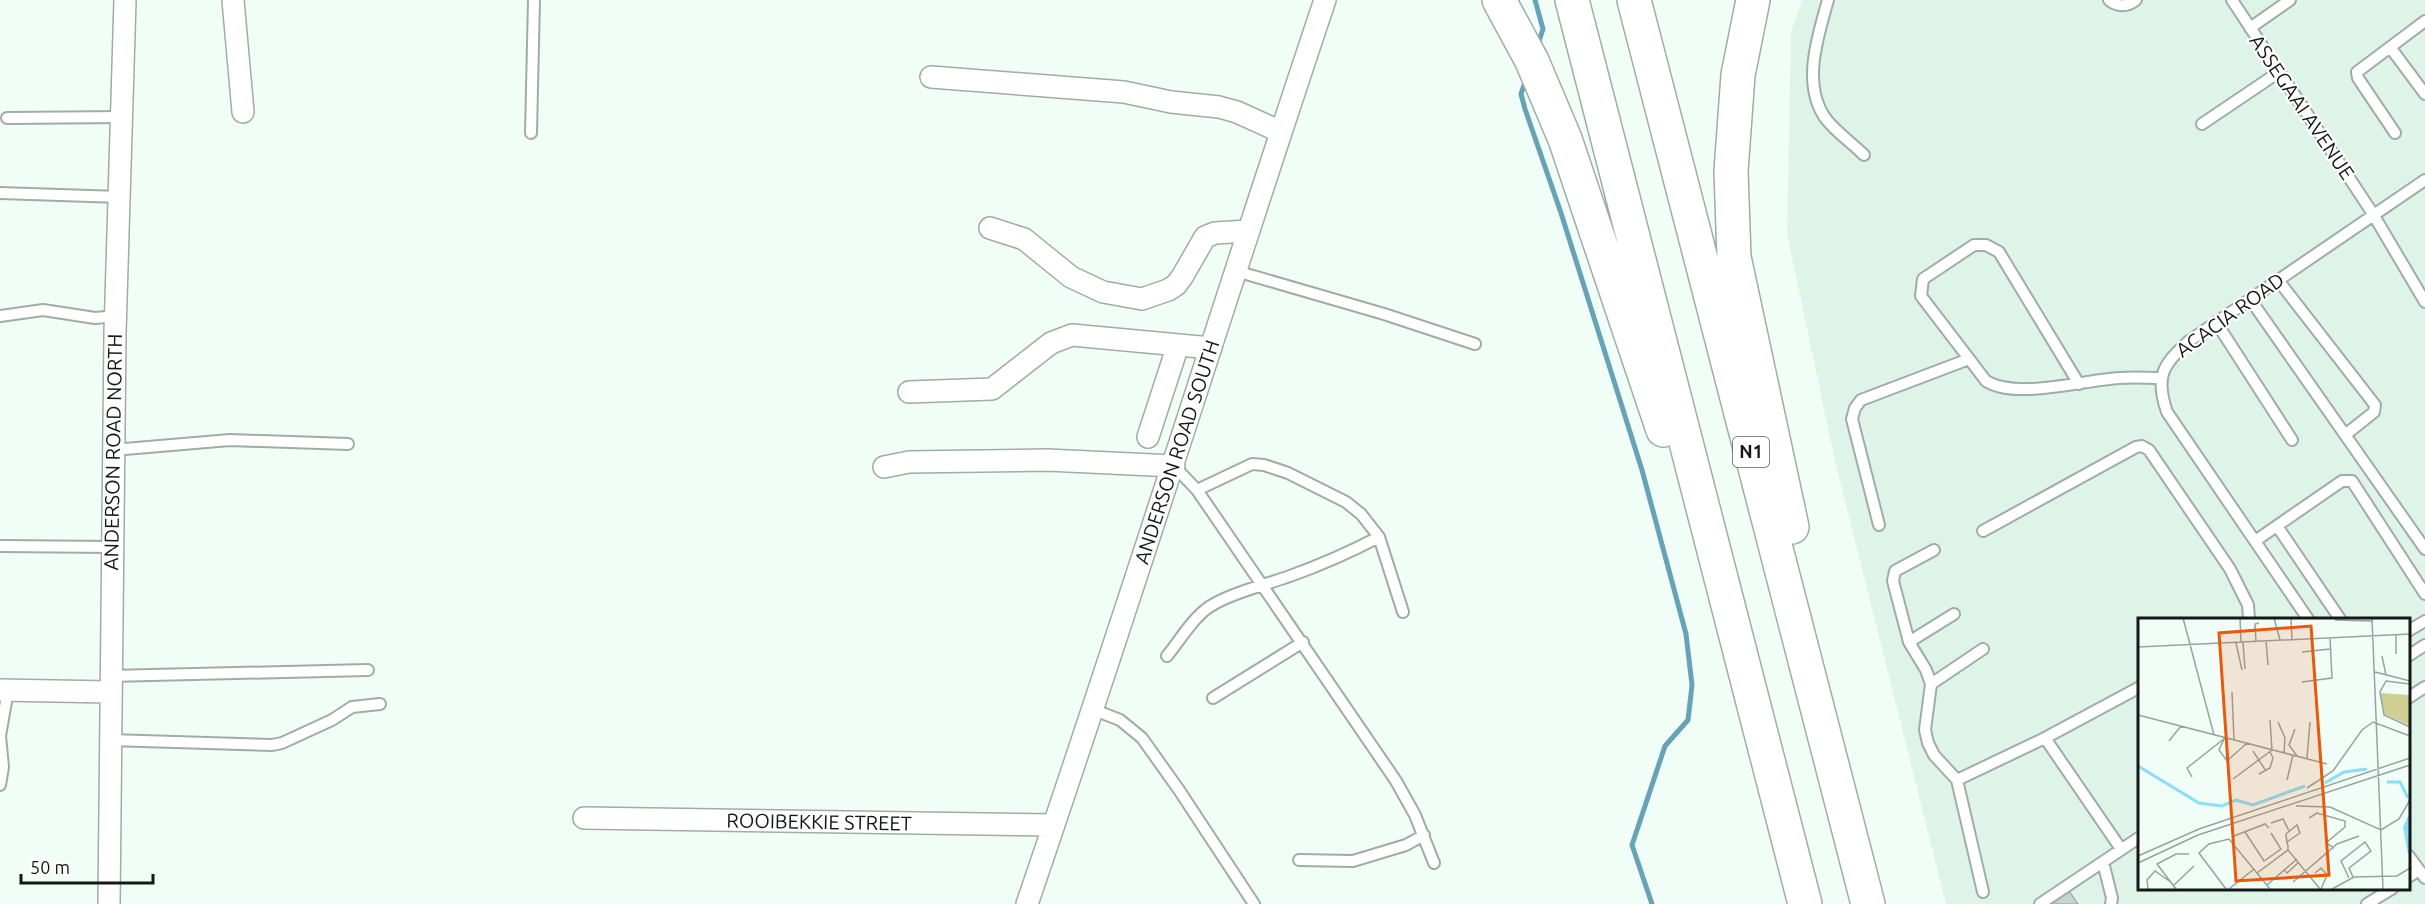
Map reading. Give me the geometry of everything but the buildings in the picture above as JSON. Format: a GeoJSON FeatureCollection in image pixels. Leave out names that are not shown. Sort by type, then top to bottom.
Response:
{"type":"FeatureCollection","features":[{"type":"Feature","properties":{"kind":"highway"},"geometry":{"type":"LineString","coordinates":[[1499,0],[1532,61],[1565,139],[1751,693]]}},
{"type":"Feature","properties":{"kind":"highway"},"geometry":{"type":"LineString","coordinates":[[1572,0],[1806,904]]}},
{"type":"Feature","properties":{"kind":"highway","name":"N1"},"geometry":{"type":"LineString","coordinates":[[1634,0],[1868,904]]}},
{"type":"Feature","properties":{"kind":"highway"},"geometry":{"type":"LineString","coordinates":[[1753,0],[1738,75],[1731,171],[1734,257],[1868,904]]}},
{"type":"Feature","properties":{"kind":"street","name":"ANDERSON ROAD NORTH"},"geometry":{"type":"LineString","coordinates":[[109,904],[113,450],[125,0]]}},
{"type":"Feature","properties":{"kind":"street"},"geometry":{"type":"LineString","coordinates":[[232,0],[243,112]]}},
{"type":"Feature","properties":{"kind":"street","name":"ANDERSON ROAD SOUTH"},"geometry":{"type":"LineString","coordinates":[[1027,904],[1174,466],[1324,0]]}},
{"type":"Feature","properties":{"kind":"street"},"geometry":{"type":"LineString","coordinates":[[932,77],[1124,92],[1171,102],[1230,109],[1281,132]]}},
{"type":"Feature","properties":{"kind":"street"},"geometry":{"type":"LineString","coordinates":[[990,228],[1024,239],[1071,276],[1103,292],[1142,299],[1176,285],[1204,237],[1215,233],[1248,231]]}},
{"type":"Feature","properties":{"kind":"street"},"geometry":{"type":"LineString","coordinates":[[909,392],[992,389],[1052,343],[1072,335],[1211,348]]}},
{"type":"Feature","properties":{"kind":"street"},"geometry":{"type":"LineString","coordinates":[[1148,437],[1179,345]]}},
{"type":"Feature","properties":{"kind":"street"},"geometry":{"type":"LineString","coordinates":[[884,467],[909,462],[1037,460],[1174,466]]}},
{"type":"Feature","properties":{"kind":"street"},"geometry":{"type":"LineString","coordinates":[[4,690],[110,684]]}},
{"type":"Feature","properties":{"kind":"street","name":"ROOIBEKKIE STREET"},"geometry":{"type":"LineString","coordinates":[[584,818],[1054,825]]}},
{"type":"Feature","properties":{"kind":"lane"},"geometry":{"type":"LineString","coordinates":[[531,133],[534,0]]}},
{"type":"Feature","properties":{"kind":"lane"},"geometry":{"type":"LineString","coordinates":[[1828,0],[1813,69],[1816,96],[1826,118],[1864,154]]}},
{"type":"Feature","properties":{"kind":"lane"},"geometry":{"type":"LineString","coordinates":[[2109,0],[2123,5],[2136,0]]}},
{"type":"Feature","properties":{"kind":"lane","name":"ASSEGAAI AVENUE"},"geometry":{"type":"LineString","coordinates":[[2232,0],[2373,214],[2425,302]]}},
{"type":"Feature","properties":{"kind":"lane"},"geometry":{"type":"LineString","coordinates":[[2250,28],[2290,0]]}},
{"type":"Feature","properties":{"kind":"lane"},"geometry":{"type":"LineString","coordinates":[[2395,133],[2357,75],[2358,71],[2425,21]]}},
{"type":"Feature","properties":{"kind":"lane"},"geometry":{"type":"LineString","coordinates":[[2390,47],[2425,94]]}},
{"type":"Feature","properties":{"kind":"lane"},"geometry":{"type":"LineString","coordinates":[[2202,124],[2279,72]]}},
{"type":"Feature","properties":{"kind":"lane"},"geometry":{"type":"LineString","coordinates":[[8,118],[123,117]]}},
{"type":"Feature","properties":{"kind":"lane","name":"ACACIA ROAD"},"geometry":{"type":"LineString","coordinates":[[2307,618],[2167,412],[2161,395],[2161,378],[2169,360],[2188,341],[2425,180]]}},
{"type":"Feature","properties":{"kind":"lane"},"geometry":{"type":"LineString","coordinates":[[0,193],[120,197]]}},
{"type":"Feature","properties":{"kind":"lane"},"geometry":{"type":"LineString","coordinates":[[2079,384],[1999,252],[1986,245],[1974,245],[1923,279],[1920,286],[1921,296],[1986,381],[1995,387],[2009,389],[2079,384],[2117,378],[2161,378]]}},
{"type":"Feature","properties":{"kind":"lane"},"geometry":{"type":"LineString","coordinates":[[1236,271],[1384,314],[1475,344]]}},
{"type":"Feature","properties":{"kind":"lane"},"geometry":{"type":"LineString","coordinates":[[2278,280],[2375,405],[2374,412],[2345,435]]}},
{"type":"Feature","properties":{"kind":"lane"},"geometry":{"type":"LineString","coordinates":[[2250,299],[2425,549]]}},
{"type":"Feature","properties":{"kind":"lane"},"geometry":{"type":"LineString","coordinates":[[0,316],[43,310],[94,318],[116,316]]}},
{"type":"Feature","properties":{"kind":"lane"},"geometry":{"type":"LineString","coordinates":[[2216,322],[2292,440]]}},
{"type":"Feature","properties":{"kind":"lane"},"geometry":{"type":"LineString","coordinates":[[1879,525],[1852,419],[1855,408],[1861,400],[1969,359]]}},
{"type":"Feature","properties":{"kind":"lane"},"geometry":{"type":"LineString","coordinates":[[113,450],[230,440],[348,444]]}},
{"type":"Feature","properties":{"kind":"lane"},"geometry":{"type":"LineString","coordinates":[[1983,531],[2136,447],[2145,447],[2150,450],[2230,569],[2248,604],[2249,618]]}},
{"type":"Feature","properties":{"kind":"lane"},"geometry":{"type":"LineString","coordinates":[[1197,490],[1252,464],[1264,465],[1288,473],[1346,501],[1361,514],[1378,537],[1403,612]]}},
{"type":"Feature","properties":{"kind":"lane"},"geometry":{"type":"LineString","coordinates":[[1174,466],[1197,490],[1396,781],[1424,835],[1434,863]]}},
{"type":"Feature","properties":{"kind":"lane"},"geometry":{"type":"LineString","coordinates":[[2255,541],[2342,480],[2349,480],[2425,594]]}},
{"type":"Feature","properties":{"kind":"lane"},"geometry":{"type":"LineString","coordinates":[[2277,526],[2339,618]]}},
{"type":"Feature","properties":{"kind":"lane"},"geometry":{"type":"LineString","coordinates":[[1167,656],[1199,615],[1211,606],[1262,584],[1335,558],[1378,537]]}},
{"type":"Feature","properties":{"kind":"lane"},"geometry":{"type":"LineString","coordinates":[[0,546],[112,547]]}},
{"type":"Feature","properties":{"kind":"lane"},"geometry":{"type":"LineString","coordinates":[[1934,550],[1893,573],[1893,581],[1909,642],[1926,670],[1931,684],[1925,730],[1928,743],[1934,755],[1957,780],[1983,892]]}},
{"type":"Feature","properties":{"kind":"lane"},"geometry":{"type":"LineString","coordinates":[[1909,642],[1954,614]]}},
{"type":"Feature","properties":{"kind":"lane"},"geometry":{"type":"LineString","coordinates":[[2410,630],[2425,621]]}},
{"type":"Feature","properties":{"kind":"lane"},"geometry":{"type":"LineString","coordinates":[[1213,698],[1303,642]]}},
{"type":"Feature","properties":{"kind":"lane"},"geometry":{"type":"LineString","coordinates":[[2410,655],[2425,645]]}},
{"type":"Feature","properties":{"kind":"lane"},"geometry":{"type":"LineString","coordinates":[[1931,684],[1983,650]]}},
{"type":"Feature","properties":{"kind":"lane"},"geometry":{"type":"LineString","coordinates":[[110,684],[368,670]]}},
{"type":"Feature","properties":{"kind":"lane"},"geometry":{"type":"LineString","coordinates":[[2410,697],[2425,687]]}},
{"type":"Feature","properties":{"kind":"lane"},"geometry":{"type":"LineString","coordinates":[[1957,780],[2045,738],[2138,688]]}},
{"type":"Feature","properties":{"kind":"lane"},"geometry":{"type":"LineString","coordinates":[[0,785],[3,767],[0,736],[4,690]]}},
{"type":"Feature","properties":{"kind":"lane"},"geometry":{"type":"LineString","coordinates":[[110,740],[272,745],[292,739],[351,707],[380,704]]}},
{"type":"Feature","properties":{"kind":"lane"},"geometry":{"type":"LineString","coordinates":[[1092,709],[1120,720],[1142,738],[1254,904]]}},
{"type":"Feature","properties":{"kind":"lane"},"geometry":{"type":"LineString","coordinates":[[2045,738],[2121,849]]}},
{"type":"Feature","properties":{"kind":"lane"},"geometry":{"type":"LineString","coordinates":[[1299,860],[1353,861],[1406,845],[1424,835]]}},
{"type":"Feature","properties":{"kind":"lane"},"geometry":{"type":"LineString","coordinates":[[2040,904],[2138,838]]}},
{"type":"Feature","properties":{"kind":"lane"},"geometry":{"type":"LineString","coordinates":[[2410,856],[2422,874]]}},
{"type":"Feature","properties":{"kind":"lane"},"geometry":{"type":"LineString","coordinates":[[2103,862],[2112,898],[2111,904]]}},
{"type":"Feature","properties":{"kind":"lane"},"geometry":{"type":"LineString","coordinates":[[2367,904],[2391,889]]}},
{"type":"Feature","properties":{"kind":"shaded area"},"geometry":{"type":"Polygon","coordinates":[[[1802,0],[2425,0],[2425,904],[1946,904],[1835,461],[1787,234],[1791,32],[1802,0]]]}},
{"type":"Feature","properties":{"kind":"waterway"},"geometry":{"type":"LineString","coordinates":[[1535,0],[1543,29],[1538,44]]}},
{"type":"Feature","properties":{"kind":"waterway"},"geometry":{"type":"LineString","coordinates":[[1526,79],[1521,94],[1525,109],[1561,213],[1642,470],[1686,634],[1692,685],[1688,720],[1665,746],[1632,845],[1652,904]]}}]}
